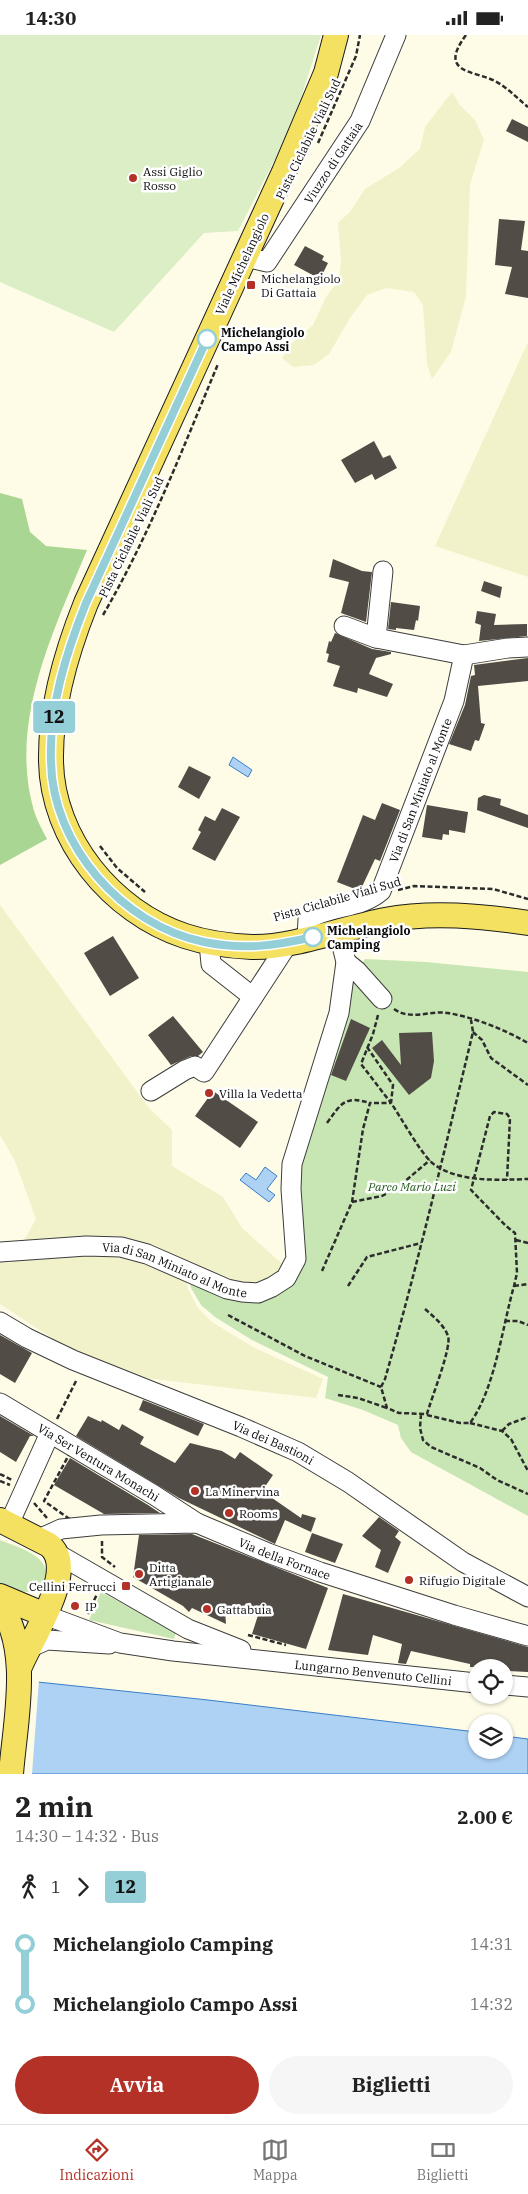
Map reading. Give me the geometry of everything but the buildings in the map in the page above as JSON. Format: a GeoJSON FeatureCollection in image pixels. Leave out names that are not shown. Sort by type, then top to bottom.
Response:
{"type":"FeatureCollection","features":[{"type":"Feature","properties":{"kind":"main road","name":"Viale Michelangiolo"},"geometry":{"type":"LineString","coordinates":[[336,35],[332,57],[308,116],[246,257],[86,603],[74,634],[54,712],[51,763],[56,803],[72,840],[108,889],[136,912],[183,936],[209,943],[253,947],[272,946],[410,916],[475,917],[528,923]]}},
{"type":"Feature","properties":{"kind":"main road"},"geometry":{"type":"LineString","coordinates":[[4,1522],[48,1546],[58,1577],[46,1615],[18,1651]]}},
{"type":"Feature","properties":{"kind":"main road"},"geometry":{"type":"LineString","coordinates":[[0,1596],[46,1615]]}},
{"type":"Feature","properties":{"kind":"main road"},"geometry":{"type":"LineString","coordinates":[[0,1605],[11,1625],[18,1651],[11,1774]]}},
{"type":"Feature","properties":{"kind":"street","name":"Viuzzo di Gattaia"},"geometry":{"type":"LineString","coordinates":[[246,257],[267,262],[360,121],[396,35]]}},
{"type":"Feature","properties":{"kind":"street"},"geometry":{"type":"LineString","coordinates":[[376,638],[383,571]]}},
{"type":"Feature","properties":{"kind":"street"},"geometry":{"type":"LineString","coordinates":[[344,626],[376,638],[464,655],[528,647]]}},
{"type":"Feature","properties":{"kind":"street","name":"Via di San Miniato al Monte"},"geometry":{"type":"LineString","coordinates":[[377,895],[381,891],[454,701],[464,655]]}},
{"type":"Feature","properties":{"kind":"street"},"geometry":{"type":"LineString","coordinates":[[151,1091],[195,1066],[204,1072],[253,997],[298,940],[308,919],[321,911],[364,902],[377,895]]}},
{"type":"Feature","properties":{"kind":"street","name":"Via di San Miniato al Monte"},"geometry":{"type":"LineString","coordinates":[[0,1252],[86,1246],[121,1247],[147,1254],[227,1289],[242,1292],[258,1293],[286,1279],[296,1259],[291,1189],[292,1163],[339,1013],[346,962],[338,931]]}},
{"type":"Feature","properties":{"kind":"street"},"geometry":{"type":"LineString","coordinates":[[209,943],[211,964],[253,997]]}},
{"type":"Feature","properties":{"kind":"street"},"geometry":{"type":"LineString","coordinates":[[346,962],[357,971],[382,999]]}},
{"type":"Feature","properties":{"kind":"street","name":"Via dei Bastioni"},"geometry":{"type":"LineString","coordinates":[[0,1322],[33,1341],[85,1365],[241,1427],[315,1461],[463,1562],[528,1597]]}},
{"type":"Feature","properties":{"kind":"street","name":"Via Ser Ventura Monachi"},"geometry":{"type":"LineString","coordinates":[[0,1403],[197,1523]]}},
{"type":"Feature","properties":{"kind":"street"},"geometry":{"type":"LineString","coordinates":[[4,1522],[50,1433]]}},
{"type":"Feature","properties":{"kind":"street","name":"Via della Fornace"},"geometry":{"type":"LineString","coordinates":[[48,1546],[61,1529],[102,1525],[197,1523],[268,1553],[320,1572],[454,1615],[528,1635]]}},
{"type":"Feature","properties":{"kind":"street","name":"Lungarno Benvenuto Cellini"},"geometry":{"type":"LineString","coordinates":[[48,1546],[188,1629],[271,1661]]}},
{"type":"Feature","properties":{"kind":"street","name":"Lungarno Benvenuto Cellini"},"geometry":{"type":"LineString","coordinates":[[46,1615],[120,1643]]}},
{"type":"Feature","properties":{"kind":"street"},"geometry":{"type":"LineString","coordinates":[[173,1651],[184,1648],[187,1644],[188,1629]]}},
{"type":"Feature","properties":{"kind":"street","name":"Lungarno Benvenuto Cellini"},"geometry":{"type":"LineString","coordinates":[[18,1651],[47,1640],[120,1643],[323,1668],[468,1682]]}},
{"type":"Feature","properties":{"kind":"street"},"geometry":{"type":"LineString","coordinates":[[513,1686],[528,1687]]}},
{"type":"Feature","properties":{"kind":"path","name":"Pista Ciclabile Viali Sud"},"geometry":{"type":"LineString","coordinates":[[318,144],[356,56],[360,35]]}},
{"type":"Feature","properties":{"kind":"path"},"geometry":{"type":"LineString","coordinates":[[466,35],[456,52],[457,63],[460,67],[464,71],[492,80],[509,89],[528,107]]}},
{"type":"Feature","properties":{"kind":"path","name":"Pista Ciclabile Viali Sud"},"geometry":{"type":"LineString","coordinates":[[98,623],[122,582],[220,361]]}},
{"type":"Feature","properties":{"kind":"path"},"geometry":{"type":"LineString","coordinates":[[100,845],[118,868],[149,896]]}},
{"type":"Feature","properties":{"kind":"path","name":"Pista Ciclabile Viali Sud"},"geometry":{"type":"LineString","coordinates":[[377,895],[414,886],[493,889],[528,899]]}},
{"type":"Feature","properties":{"kind":"path"},"geometry":{"type":"LineString","coordinates":[[528,1043],[488,1023],[446,1013],[408,1015],[397,1011],[382,999],[373,1034],[361,1064],[391,1103],[430,1160],[440,1168],[458,1175],[473,1177],[507,1180],[528,1179]]}},
{"type":"Feature","properties":{"kind":"path"},"geometry":{"type":"LineString","coordinates":[[387,1408],[381,1387],[405,1311],[420,1243],[473,1032],[471,1020]]}},
{"type":"Feature","properties":{"kind":"path"},"geometry":{"type":"LineString","coordinates":[[473,1032],[482,1040],[491,1058],[528,1085]]}},
{"type":"Feature","properties":{"kind":"path"},"geometry":{"type":"LineString","coordinates":[[367,1047],[393,1085],[391,1103]]}},
{"type":"Feature","properties":{"kind":"path"},"geometry":{"type":"LineString","coordinates":[[327,1123],[341,1103],[356,1098],[370,1103],[391,1103]]}},
{"type":"Feature","properties":{"kind":"path"},"geometry":{"type":"LineString","coordinates":[[322,1271],[352,1202],[363,1129],[370,1103]]}},
{"type":"Feature","properties":{"kind":"path"},"geometry":{"type":"LineString","coordinates":[[470,1423],[484,1397],[517,1273],[515,1233],[471,1190],[490,1116],[501,1112],[507,1114],[510,1119],[507,1180]]}},
{"type":"Feature","properties":{"kind":"path"},"geometry":{"type":"LineString","coordinates":[[352,1202],[382,1196],[397,1188],[430,1160]]}},
{"type":"Feature","properties":{"kind":"path"},"geometry":{"type":"LineString","coordinates":[[516,1240],[528,1243]]}},
{"type":"Feature","properties":{"kind":"path"},"geometry":{"type":"LineString","coordinates":[[348,1286],[367,1257],[420,1243]]}},
{"type":"Feature","properties":{"kind":"path"},"geometry":{"type":"LineString","coordinates":[[514,1286],[528,1284]]}},
{"type":"Feature","properties":{"kind":"path"},"geometry":{"type":"LineString","coordinates":[[426,1309],[438,1320],[449,1338],[447,1351],[427,1415]]}},
{"type":"Feature","properties":{"kind":"path"},"geometry":{"type":"LineString","coordinates":[[228,1315],[305,1356],[381,1387]]}},
{"type":"Feature","properties":{"kind":"path"},"geometry":{"type":"LineString","coordinates":[[505,1321],[518,1321],[528,1325]]}},
{"type":"Feature","properties":{"kind":"path"},"geometry":{"type":"LineString","coordinates":[[50,1433],[85,1365]]}},
{"type":"Feature","properties":{"kind":"path"},"geometry":{"type":"LineString","coordinates":[[338,1395],[358,1398],[399,1413],[427,1415],[502,1431],[511,1439],[528,1471]]}},
{"type":"Feature","properties":{"kind":"path"},"geometry":{"type":"LineString","coordinates":[[421,1414],[420,1428],[423,1440],[431,1447],[480,1468],[497,1479],[528,1493]]}},
{"type":"Feature","properties":{"kind":"path"},"geometry":{"type":"LineString","coordinates":[[502,1431],[509,1424],[528,1417]]}},
{"type":"Feature","properties":{"kind":"path"},"geometry":{"type":"LineString","coordinates":[[0,1474],[13,1481]]}},
{"type":"Feature","properties":{"kind":"path"},"geometry":{"type":"LineString","coordinates":[[102,1557],[123,1571]]}},
{"type":"Feature","properties":{"kind":"path"},"geometry":{"type":"LineString","coordinates":[[86,1621],[98,1591]]}},
{"type":"Feature","properties":{"kind":"path"},"geometry":{"type":"LineString","coordinates":[[240,1632],[289,1646]]}},
{"type":"Feature","properties":{"kind":"green space","name":"Assi Giglio Rosso"},"geometry":{"type":"Polygon","coordinates":[[[0,35],[321,35],[292,126],[238,231],[204,233],[114,332],[0,282],[0,35]]]}},
{"type":"Feature","properties":{"kind":"green space"},"geometry":{"type":"Polygon","coordinates":[[[452,92],[460,105],[475,120],[484,140],[470,184],[466,296],[451,352],[432,379],[427,364],[423,305],[414,292],[386,288],[367,295],[350,318],[329,354],[314,365],[293,367],[282,358],[291,344],[313,325],[326,297],[339,280],[341,259],[338,223],[350,212],[365,189],[399,168],[420,149],[425,127],[452,92]]]}},
{"type":"Feature","properties":{"kind":"green space"},"geometry":{"type":"Polygon","coordinates":[[[528,342],[528,577],[435,546],[528,342]]]}},
{"type":"Feature","properties":{"kind":"green space"},"geometry":{"type":"Polygon","coordinates":[[[0,493],[22,499],[30,532],[46,546],[87,550],[49,644],[38,677],[31,710],[27,744],[27,778],[34,811],[47,839],[0,865],[0,493]]]}},
{"type":"Feature","properties":{"kind":"green space"},"geometry":{"type":"Polygon","coordinates":[[[0,905],[149,1108],[172,1130],[172,1166],[223,1197],[242,1228],[287,1268],[256,1287],[186,1279],[188,1289],[198,1308],[212,1322],[253,1347],[323,1379],[316,1398],[145,1378],[64,1346],[0,1304],[0,1262],[11,1263],[36,1219],[15,1161],[0,1135],[0,905]]]}},
{"type":"Feature","properties":{"kind":"green space","name":"Parco Mario Luzi"},"geometry":{"type":"Polygon","coordinates":[[[365,959],[426,962],[528,972],[528,1516],[411,1452],[401,1438],[398,1425],[363,1410],[325,1398],[328,1377],[252,1340],[215,1317],[201,1305],[191,1288],[189,1278],[225,1294],[290,1282],[295,1189],[349,985],[365,959]]]}},
{"type":"Feature","properties":{"kind":"green space"},"geometry":{"type":"Polygon","coordinates":[[[0,1540],[20,1548],[39,1559],[46,1569],[44,1584],[40,1589],[28,1592],[0,1586],[0,1540]]]}},
{"type":"Feature","properties":{"kind":"green space"},"geometry":{"type":"Polygon","coordinates":[[[101,1592],[176,1632],[174,1639],[89,1620],[101,1592]]]}},
{"type":"Feature","properties":{"kind":"water"},"geometry":{"type":"Polygon","coordinates":[[[233,757],[252,770],[248,777],[229,765],[233,757]]]}},
{"type":"Feature","properties":{"kind":"water"},"geometry":{"type":"Polygon","coordinates":[[[265,1167],[277,1176],[267,1189],[275,1195],[269,1202],[240,1180],[246,1173],[256,1180],[265,1167]]]}},
{"type":"Feature","properties":{"kind":"water"},"geometry":{"type":"Polygon","coordinates":[[[0,1678],[208,1700],[468,1731],[468,1759],[513,1759],[513,1737],[528,1739],[528,1774],[0,1774],[0,1678]]]}},
{"type":"Feature","properties":{"kind":"pier"},"geometry":{"type":"Polygon","coordinates":[[[0,1675],[39,1680],[32,1774],[0,1774],[0,1675]]]}},
{"type":"Feature","properties":{"kind":"bus line","name":"12"},"geometry":{"type":"LineString","coordinates":[[207,339],[86,603],[74,634],[54,712],[51,747],[52,781],[56,803],[64,823],[84,859],[108,889],[136,912],[183,936],[203,942],[253,947],[272,946],[313,937]]}},
{"type":"Feature","properties":{"kind":"place","name":"Assi Giglio Rosso"},"geometry":{"type":"Point","coordinates":[133,178]}},
{"type":"Feature","properties":{"kind":"place","name":"Michelangiolo Di Gattaia"},"geometry":{"type":"Point","coordinates":[251,285]}},
{"type":"Feature","properties":{"kind":"place","name":"Michelangiolo Campo Assi"},"geometry":{"type":"Point","coordinates":[207,339]}},
{"type":"Feature","properties":{"kind":"place","name":"Michelangiolo Camping"},"geometry":{"type":"Point","coordinates":[313,937]}},
{"type":"Feature","properties":{"kind":"place","name":"Villa la Vedetta"},"geometry":{"type":"Point","coordinates":[209,1093]}},
{"type":"Feature","properties":{"kind":"place","name":"La Minervina"},"geometry":{"type":"Point","coordinates":[195,1491]}},
{"type":"Feature","properties":{"kind":"place","name":"Rooms"},"geometry":{"type":"Point","coordinates":[229,1513]}},
{"type":"Feature","properties":{"kind":"place","name":"Ditta Artigianale"},"geometry":{"type":"Point","coordinates":[139,1574]}},
{"type":"Feature","properties":{"kind":"place","name":"Rifugio Digitale"},"geometry":{"type":"Point","coordinates":[409,1580]}},
{"type":"Feature","properties":{"kind":"place","name":"Cellini Ferrucci"},"geometry":{"type":"Point","coordinates":[126,1586]}},
{"type":"Feature","properties":{"kind":"place","name":"IP"},"geometry":{"type":"Point","coordinates":[75,1606]}},
{"type":"Feature","properties":{"kind":"place","name":"Gattabuia"},"geometry":{"type":"Point","coordinates":[207,1609]}}]}
